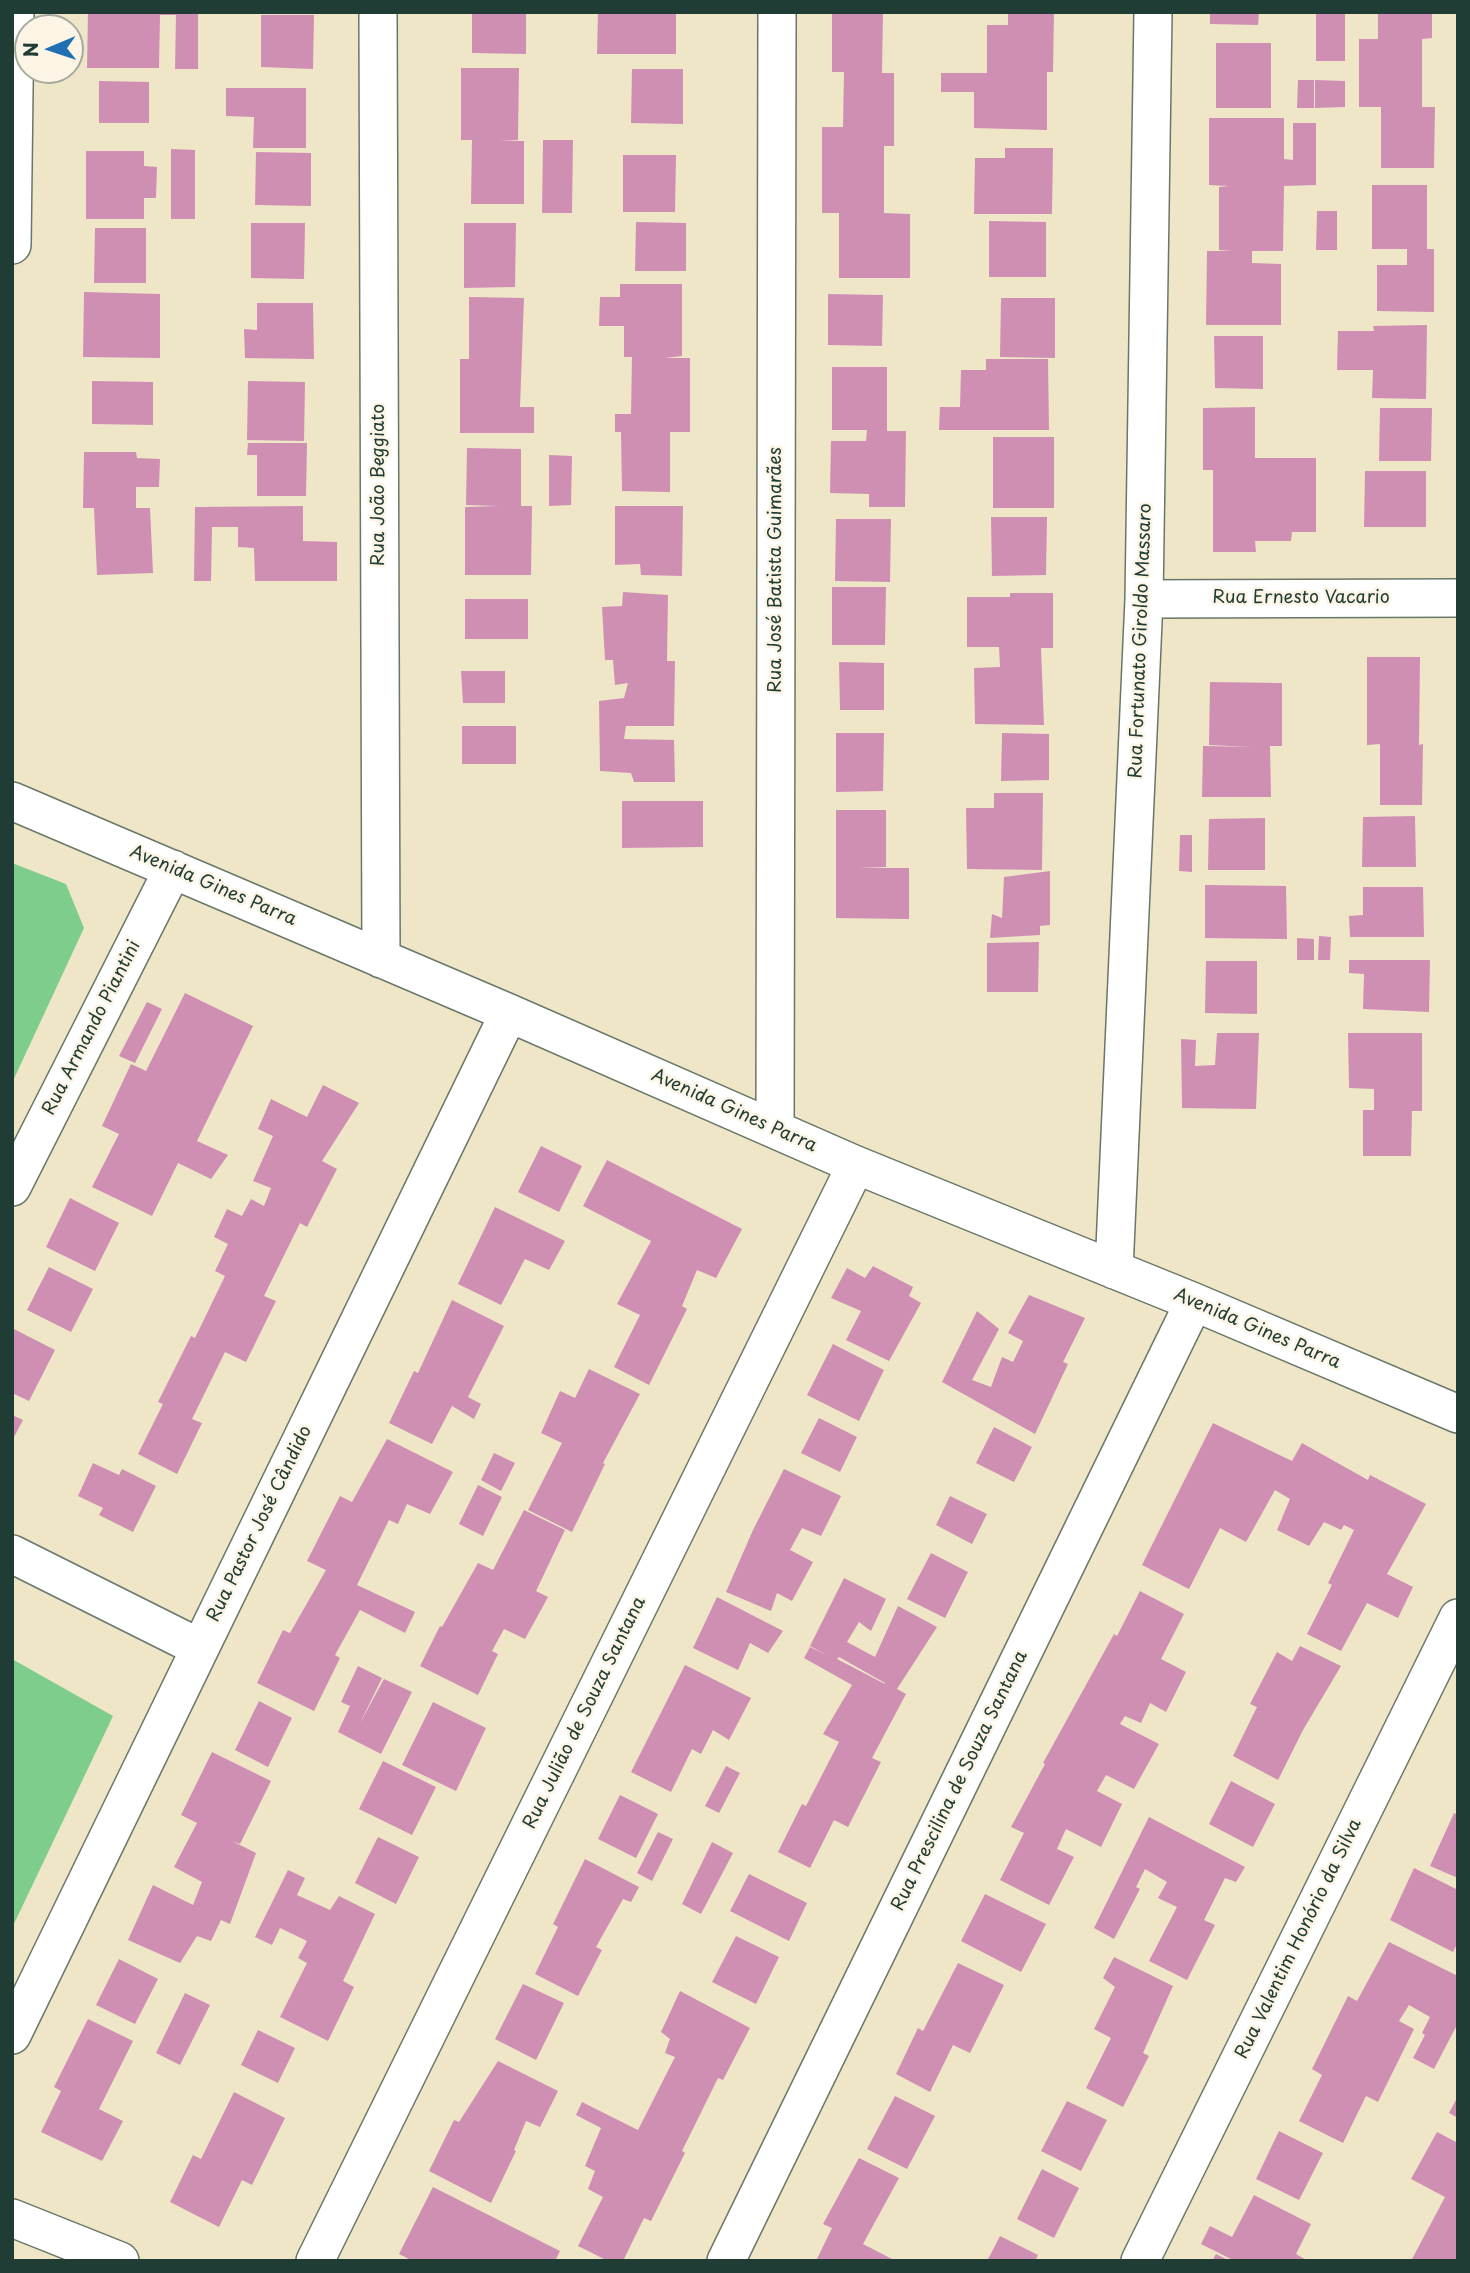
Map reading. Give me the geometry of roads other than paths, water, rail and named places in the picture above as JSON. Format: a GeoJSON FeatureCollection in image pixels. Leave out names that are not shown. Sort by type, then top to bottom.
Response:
{"type":"FeatureCollection","features":[{"type":"Feature","properties":{"kind":"street"},"geometry":{"type":"LineString","coordinates":[[12,245],[15,12]]}},
{"type":"Feature","properties":{"kind":"street","name":"Rua João Beggiato"},"geometry":{"type":"LineString","coordinates":[[378,12],[381,959]]}},
{"type":"Feature","properties":{"kind":"street","name":"Rua José Batista Guimarães"},"geometry":{"type":"LineString","coordinates":[[775,1128],[777,12]]}},
{"type":"Feature","properties":{"kind":"street","name":"Rua Fortunato Giroldo Massaro"},"geometry":{"type":"LineString","coordinates":[[1114,1270],[1144,599],[1153,12]]}},
{"type":"Feature","properties":{"kind":"street","name":"Rua Ernesto Vacario"},"geometry":{"type":"LineString","coordinates":[[1144,599],[1458,598]]}},
{"type":"Feature","properties":{"kind":"street","name":"Avenida Gines Parra"},"geometry":{"type":"LineString","coordinates":[[12,801],[509,1013],[856,1165],[1194,1302],[1458,1414]]}},
{"type":"Feature","properties":{"kind":"street","name":"Rua Armando Piantini"},"geometry":{"type":"LineString","coordinates":[[12,1187],[173,869]]}},
{"type":"Feature","properties":{"kind":"street","name":"Rua Pastor José Cândido"},"geometry":{"type":"LineString","coordinates":[[12,2035],[509,1013]]}},
{"type":"Feature","properties":{"kind":"street","name":"Rua Julião de Souza Santana"},"geometry":{"type":"LineString","coordinates":[[315,2261],[856,1165]]}},
{"type":"Feature","properties":{"kind":"street","name":"Rua Prescilina de Souza Santana"},"geometry":{"type":"LineString","coordinates":[[726,2261],[1194,1302]]}},
{"type":"Feature","properties":{"kind":"street"},"geometry":{"type":"LineString","coordinates":[[12,1554],[200,1648]]}},
{"type":"Feature","properties":{"kind":"street","name":"Rua Valentim Honório da Silva"},"geometry":{"type":"LineString","coordinates":[[1140,2261],[1458,1618]]}},
{"type":"Feature","properties":{"kind":"street"},"geometry":{"type":"LineString","coordinates":[[12,2218],[119,2261]]}}]}
